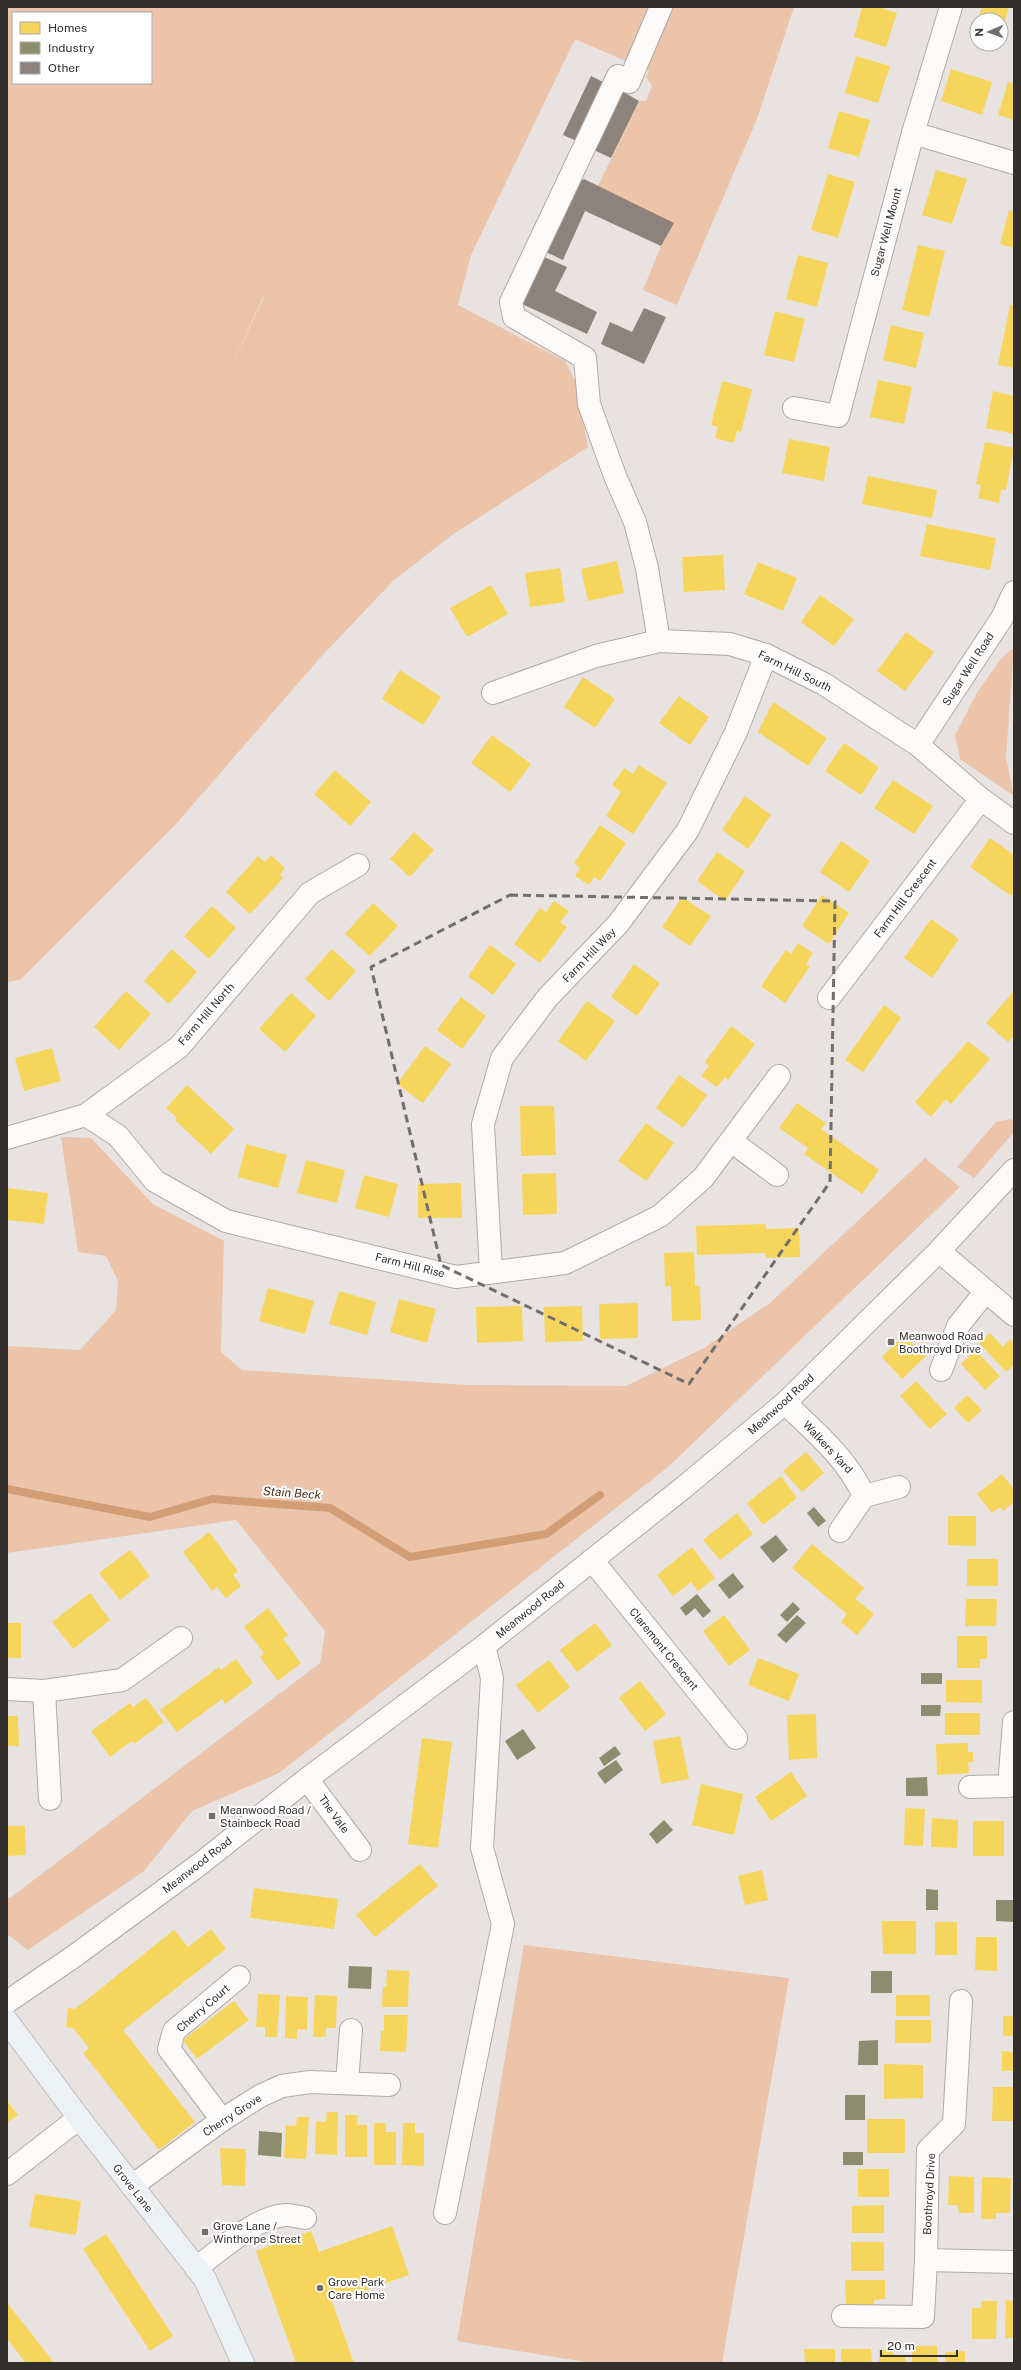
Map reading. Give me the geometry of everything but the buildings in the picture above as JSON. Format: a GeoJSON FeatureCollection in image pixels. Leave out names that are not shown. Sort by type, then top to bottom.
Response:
{"type":"FeatureCollection","features":[{"type":"Feature","properties":{"kind":"main road","name":"Grove Lane"},"geometry":{"type":"LineString","coordinates":[[7,2022],[79,2118],[205,2279],[243,2363]]}},
{"type":"Feature","properties":{"kind":"street"},"geometry":{"type":"LineString","coordinates":[[659,641],[647,568],[635,522],[615,476],[589,404],[585,358],[514,317],[512,302],[618,76],[629,82],[661,7]]}},
{"type":"Feature","properties":{"kind":"street","name":"Sugar Well Mount"},"geometry":{"type":"LineString","coordinates":[[794,408],[838,416],[913,133],[951,7]]}},
{"type":"Feature","properties":{"kind":"street"},"geometry":{"type":"LineString","coordinates":[[913,133],[1014,163]]}},
{"type":"Feature","properties":{"kind":"street","name":"Sugar Well Road"},"geometry":{"type":"LineString","coordinates":[[918,745],[1002,618],[1014,592]]}},
{"type":"Feature","properties":{"kind":"street","name":"Farm Hill South"},"geometry":{"type":"LineString","coordinates":[[493,693],[596,656],[659,641],[730,644],[766,655],[824,684],[918,745],[981,799],[1014,822]]}},
{"type":"Feature","properties":{"kind":"street","name":"Farm Hill Way"},"geometry":{"type":"LineString","coordinates":[[491,1272],[483,1124],[502,1058],[548,997],[618,924],[688,830],[736,732],[766,655]]}},
{"type":"Feature","properties":{"kind":"street","name":"Farm Hill Crescent"},"geometry":{"type":"LineString","coordinates":[[829,998],[981,799]]}},
{"type":"Feature","properties":{"kind":"street","name":"Farm Hill North"},"geometry":{"type":"LineString","coordinates":[[7,1138],[86,1115],[178,1047],[310,893],[358,865]]}},
{"type":"Feature","properties":{"kind":"street","name":"Farm Hill Rise"},"geometry":{"type":"LineString","coordinates":[[86,1115],[118,1136],[155,1181],[226,1221],[456,1277],[565,1263],[660,1216],[703,1178],[779,1076]]}},
{"type":"Feature","properties":{"kind":"street"},"geometry":{"type":"LineString","coordinates":[[731,1141],[777,1175]]}},
{"type":"Feature","properties":{"kind":"street","name":"Meanwood Road"},"geometry":{"type":"LineString","coordinates":[[7,2002],[161,1893],[307,1778],[484,1646],[683,1488],[785,1403],[939,1251],[1014,1170]]}},
{"type":"Feature","properties":{"kind":"street"},"geometry":{"type":"LineString","coordinates":[[939,1251],[1014,1315]]}},
{"type":"Feature","properties":{"kind":"street"},"geometry":{"type":"LineString","coordinates":[[941,1370],[958,1326],[986,1291]]}},
{"type":"Feature","properties":{"kind":"street","name":"Walkers Yard"},"geometry":{"type":"LineString","coordinates":[[785,1403],[840,1457],[856,1478],[864,1496]]}},
{"type":"Feature","properties":{"kind":"street"},"geometry":{"type":"LineString","coordinates":[[840,1531],[864,1496],[899,1487]]}},
{"type":"Feature","properties":{"kind":"street","name":"Claremont Crescent"},"geometry":{"type":"LineString","coordinates":[[592,1560],[736,1738]]}},
{"type":"Feature","properties":{"kind":"street"},"geometry":{"type":"LineString","coordinates":[[7,1689],[44,1691],[122,1680],[181,1638]]}},
{"type":"Feature","properties":{"kind":"street"},"geometry":{"type":"LineString","coordinates":[[445,2213],[503,1924],[482,1848],[492,1678],[484,1646]]}},
{"type":"Feature","properties":{"kind":"street"},"geometry":{"type":"LineString","coordinates":[[44,1691],[50,1799]]}},
{"type":"Feature","properties":{"kind":"street"},"geometry":{"type":"LineString","coordinates":[[970,1787],[1009,1786],[1014,1722]]}},
{"type":"Feature","properties":{"kind":"street","name":"The Vale"},"geometry":{"type":"LineString","coordinates":[[307,1778],[360,1850]]}},
{"type":"Feature","properties":{"kind":"street","name":"Cherry Court"},"geometry":{"type":"LineString","coordinates":[[222,2120],[169,2049],[174,2031],[239,1977]]}},
{"type":"Feature","properties":{"kind":"street","name":"Boothroyd Drive"},"geometry":{"type":"LineString","coordinates":[[843,2316],[923,2317],[926,2260],[928,2150],[954,2124],[961,2001]]}},
{"type":"Feature","properties":{"kind":"street"},"geometry":{"type":"LineString","coordinates":[[347,2083],[351,2030]]}},
{"type":"Feature","properties":{"kind":"street","name":"Cherry Grove"},"geometry":{"type":"LineString","coordinates":[[132,2186],[222,2120],[260,2096],[282,2086],[310,2082],[389,2085]]}},
{"type":"Feature","properties":{"kind":"street"},"geometry":{"type":"LineString","coordinates":[[7,2174],[79,2118]]}},
{"type":"Feature","properties":{"kind":"street"},"geometry":{"type":"LineString","coordinates":[[196,2268],[256,2224],[271,2217],[287,2214],[305,2218]]}},
{"type":"Feature","properties":{"kind":"street"},"geometry":{"type":"LineString","coordinates":[[926,2260],[1014,2262]]}},
{"type":"Feature","properties":{"kind":"highlighted area"},"geometry":{"type":"Polygon","coordinates":[[[510,895],[835,901],[830,1182],[689,1384],[441,1265],[371,967],[510,895]]]}},
{"type":"Feature","properties":{"kind":"shaded area"},"geometry":{"type":"Polygon","coordinates":[[[7,7],[654,7],[630,63],[575,39],[471,255],[458,305],[565,361],[576,382],[588,447],[452,535],[393,581],[319,659],[177,823],[20,980],[7,982],[7,7]],[[263,297],[226,378],[264,297],[263,297]]]}},
{"type":"Feature","properties":{"kind":"shaded area"},"geometry":{"type":"Polygon","coordinates":[[[669,7],[794,7],[757,119],[677,305],[643,290],[661,246],[673,223],[598,186],[639,101],[646,101],[652,86],[646,77],[649,71],[641,68],[669,7]]]}},
{"type":"Feature","properties":{"kind":"shaded area"},"geometry":{"type":"Polygon","coordinates":[[[1014,647],[1006,757],[1014,796],[960,759],[955,735],[978,691],[1001,659],[1014,647]]]}},
{"type":"Feature","properties":{"kind":"shaded area"},"geometry":{"type":"Polygon","coordinates":[[[1011,1119],[1014,1121],[1014,1132],[974,1178],[957,1167],[996,1122],[1011,1119]]]}},
{"type":"Feature","properties":{"kind":"shaded area"},"geometry":{"type":"Polygon","coordinates":[[[61,1137],[91,1138],[153,1204],[224,1241],[221,1352],[242,1370],[466,1385],[626,1386],[704,1348],[770,1303],[925,1158],[960,1187],[668,1467],[279,1773],[192,1811],[144,1871],[28,1950],[7,1934],[7,1897],[10,1898],[320,1663],[325,1631],[236,1520],[7,1553],[7,1346],[80,1350],[116,1310],[118,1281],[106,1256],[78,1252],[61,1137]]]}},
{"type":"Feature","properties":{"kind":"shaded area"},"geometry":{"type":"Polygon","coordinates":[[[524,1945],[789,1978],[722,2363],[592,2363],[457,2341],[524,1945]]]}},
{"type":"Feature","properties":{"kind":"waterway","name":"Stain Beck"},"geometry":{"type":"LineString","coordinates":[[7,1489],[150,1517],[212,1499],[330,1508],[410,1557],[546,1534],[600,1495]]}},
{"type":"Feature","properties":{"kind":"place","name":"Meanwood Road Boothroyd Drive"},"geometry":{"type":"Point","coordinates":[891,1342]}},
{"type":"Feature","properties":{"kind":"place","name":"Meanwood Road / Stainbeck Road"},"geometry":{"type":"Point","coordinates":[212,1816]}},
{"type":"Feature","properties":{"kind":"place","name":"Grove Lane / Winthorpe Street"},"geometry":{"type":"Point","coordinates":[205,2232]}},
{"type":"Feature","properties":{"kind":"place","name":"Grove Park Care Home"},"geometry":{"type":"Point","coordinates":[320,2288]}}]}
